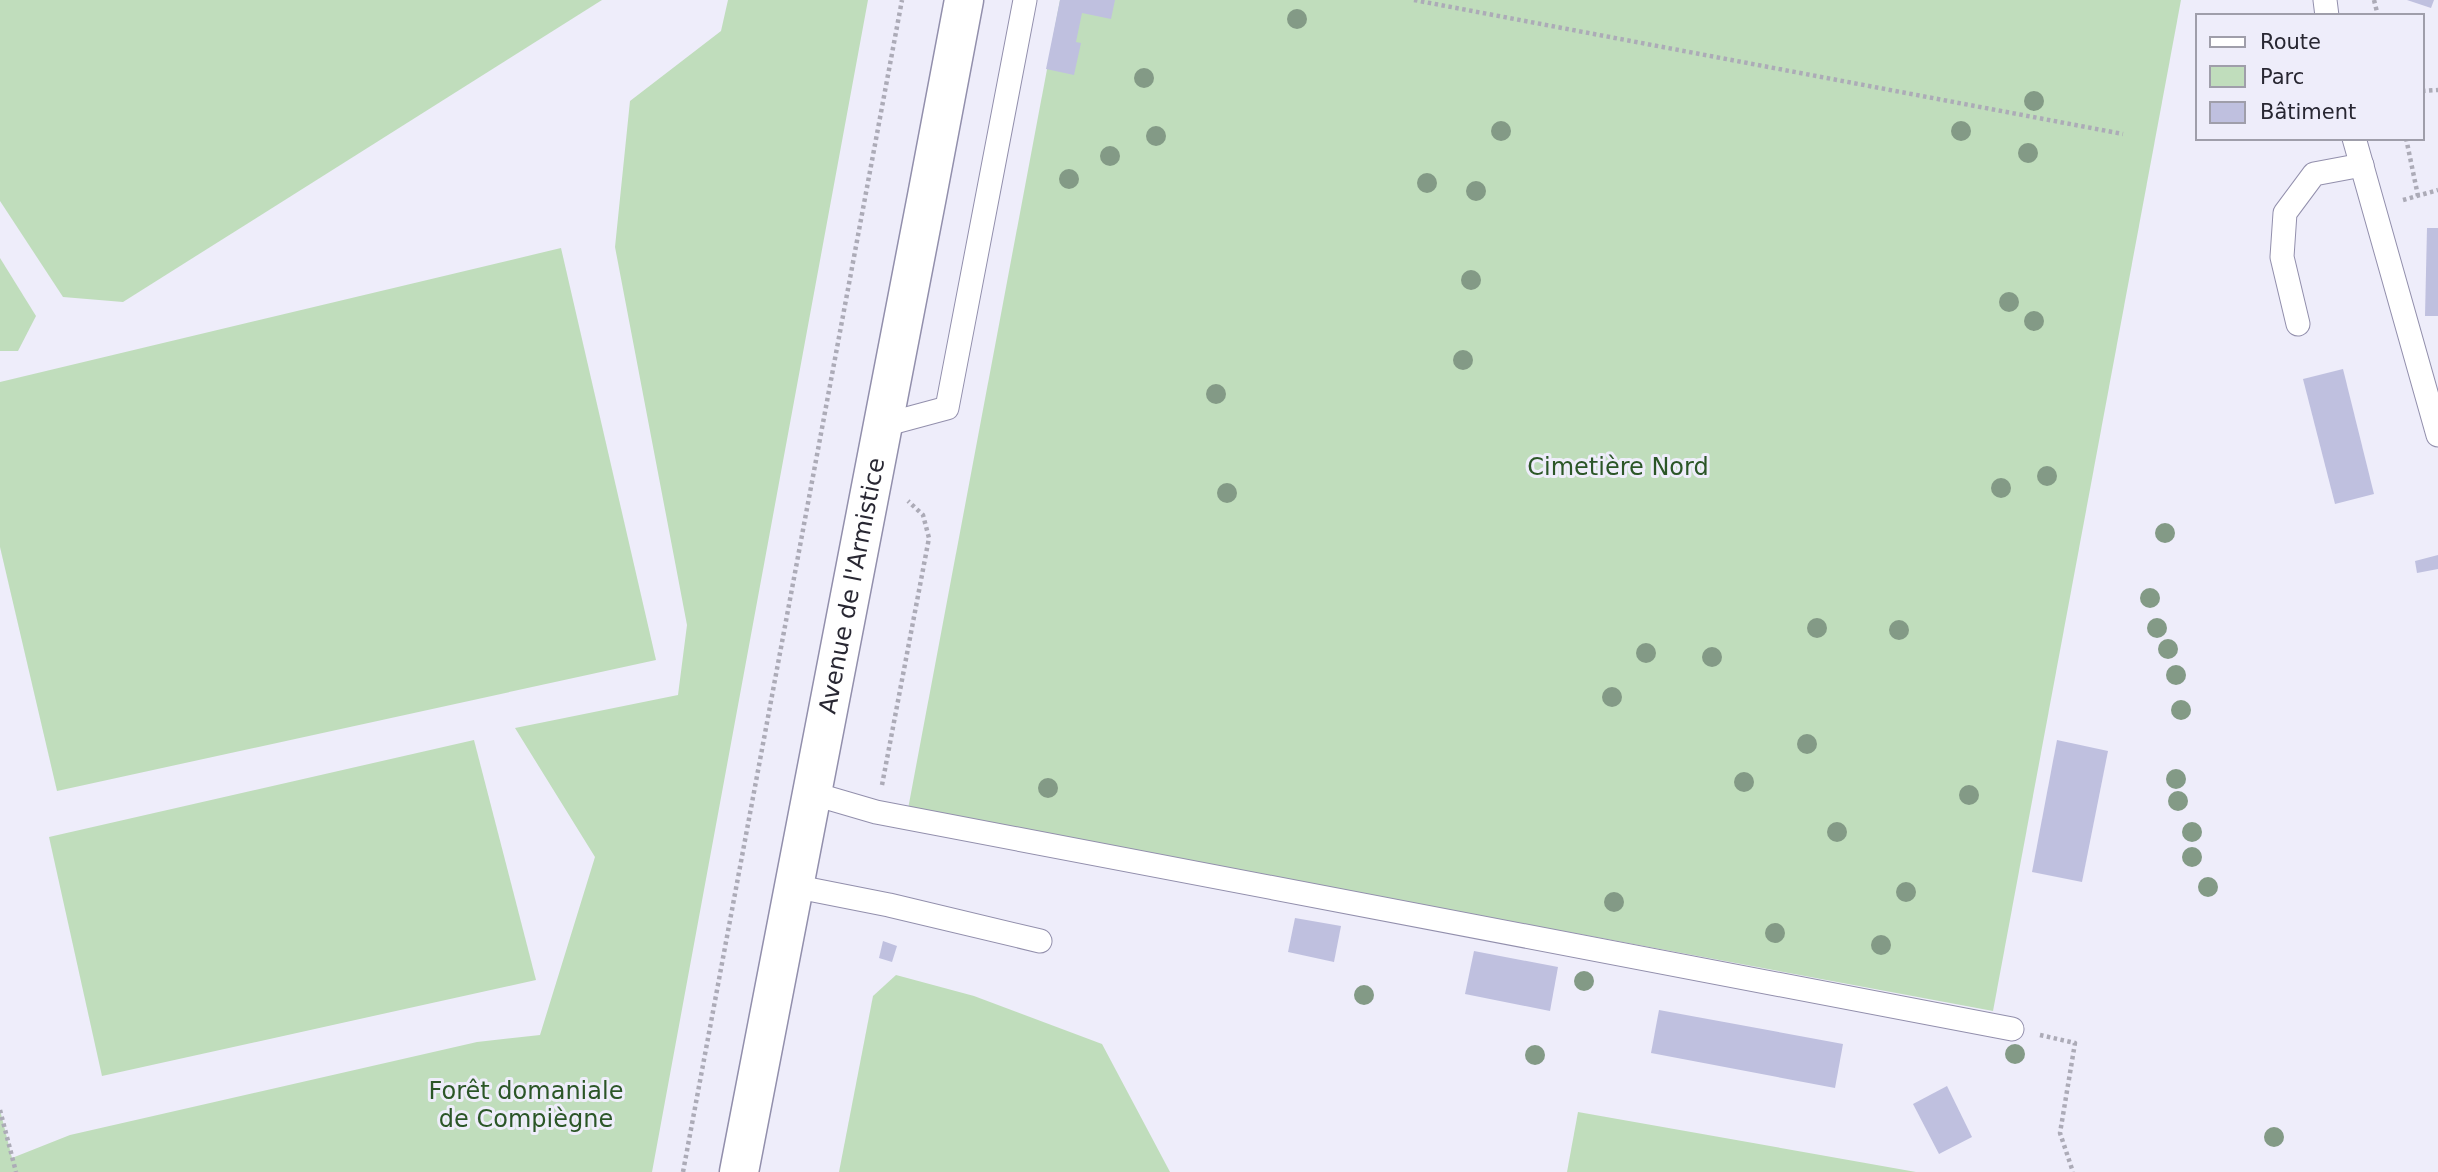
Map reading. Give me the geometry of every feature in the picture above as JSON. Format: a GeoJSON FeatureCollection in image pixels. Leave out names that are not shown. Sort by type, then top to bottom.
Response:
{"type":"FeatureCollection","features":[{"type":"Feature","properties":{"kind":"main road","name":"Avenue de l'Armistice"},"geometry":{"type":"LineString","coordinates":[[739,1172],[964,0]]}},
{"type":"Feature","properties":{"kind":"lane"},"geometry":{"type":"LineString","coordinates":[[884,425],[947,408],[1026,0]]}},
{"type":"Feature","properties":{"kind":"lane"},"geometry":{"type":"LineString","coordinates":[[2355,140],[2435,409],[2438,435]]}},
{"type":"Feature","properties":{"kind":"lane"},"geometry":{"type":"LineString","coordinates":[[2298,324],[2282,257],[2285,213],[2314,174],[2362,165]]}},
{"type":"Feature","properties":{"kind":"lane"},"geometry":{"type":"LineString","coordinates":[[811,793],[876,812],[2012,1029]]}},
{"type":"Feature","properties":{"kind":"lane"},"geometry":{"type":"LineString","coordinates":[[793,886],[889,905],[1040,941]]}},
{"type":"Feature","properties":{"kind":"path"},"geometry":{"type":"LineString","coordinates":[[683,1172],[902,0]]}},
{"type":"Feature","properties":{"kind":"path"},"geometry":{"type":"LineString","coordinates":[[1414,0],[2123,134]]}},
{"type":"Feature","properties":{"kind":"path"},"geometry":{"type":"LineString","coordinates":[[2406,140],[2418,197]]}},
{"type":"Feature","properties":{"kind":"path"},"geometry":{"type":"LineString","coordinates":[[2375,207],[2438,190]]}},
{"type":"Feature","properties":{"kind":"path"},"geometry":{"type":"LineString","coordinates":[[874,475],[923,515],[929,538],[876,812]]}},
{"type":"Feature","properties":{"kind":"path"},"geometry":{"type":"LineString","coordinates":[[2012,1029],[2075,1043],[2060,1133],[2073,1172]]}},
{"type":"Feature","properties":{"kind":"path"},"geometry":{"type":"LineString","coordinates":[[0,1110],[16,1172]]}},
{"type":"Feature","properties":{"kind":"green space"},"geometry":{"type":"Polygon","coordinates":[[[0,0],[602,0],[123,302],[63,297],[0,201],[0,0]]]}},
{"type":"Feature","properties":{"kind":"green space","name":"Forêt domaniale de Compiègne"},"geometry":{"type":"Polygon","coordinates":[[[728,0],[868,0],[652,1172],[0,1172],[0,1110],[12,1158],[70,1135],[477,1042],[540,1035],[595,857],[515,728],[678,695],[687,625],[615,247],[630,101],[721,31],[728,0]]]}},
{"type":"Feature","properties":{"kind":"green space","name":"Cimetière Nord"},"geometry":{"type":"Polygon","coordinates":[[[1060,0],[2181,0],[1993,1011],[908,809],[1060,0]]]}},
{"type":"Feature","properties":{"kind":"green space"},"geometry":{"type":"Polygon","coordinates":[[[561,248],[656,660],[57,791],[0,547],[0,382],[561,248]]]}},
{"type":"Feature","properties":{"kind":"green space"},"geometry":{"type":"Polygon","coordinates":[[[0,258],[36,316],[18,351],[0,351],[0,258]]]}},
{"type":"Feature","properties":{"kind":"green space"},"geometry":{"type":"Polygon","coordinates":[[[474,740],[536,980],[102,1076],[49,837],[474,740]]]}},
{"type":"Feature","properties":{"kind":"green space"},"geometry":{"type":"Polygon","coordinates":[[[896,975],[974,996],[1102,1044],[1170,1172],[839,1172],[873,996],[896,975]]]}},
{"type":"Feature","properties":{"kind":"green space"},"geometry":{"type":"Polygon","coordinates":[[[1578,1112],[1916,1172],[1567,1172],[1578,1112]]]}},
{"type":"Feature","properties":{"kind":"building"},"geometry":{"type":"Polygon","coordinates":[[[1060,0],[1115,0],[1111,19],[1082,13],[1076,42],[1081,43],[1074,75],[1046,69],[1060,0]]]}},
{"type":"Feature","properties":{"kind":"building"},"geometry":{"type":"Polygon","coordinates":[[[2407,0],[2434,0],[2431,8],[2407,0]]]}},
{"type":"Feature","properties":{"kind":"building"},"geometry":{"type":"Polygon","coordinates":[[[2427,228],[2438,228],[2438,316],[2425,316],[2427,228]]]}},
{"type":"Feature","properties":{"kind":"building"},"geometry":{"type":"Polygon","coordinates":[[[2343,369],[2374,494],[2335,504],[2303,379],[2343,369]]]}},
{"type":"Feature","properties":{"kind":"building"},"geometry":{"type":"Polygon","coordinates":[[[2438,555],[2438,569],[2417,573],[2415,561],[2438,555]]]}},
{"type":"Feature","properties":{"kind":"building"},"geometry":{"type":"Polygon","coordinates":[[[2057,740],[2108,751],[2082,882],[2032,872],[2057,740]]]}},
{"type":"Feature","properties":{"kind":"building"},"geometry":{"type":"Polygon","coordinates":[[[1295,918],[1341,926],[1334,962],[1288,952],[1295,918]]]}},
{"type":"Feature","properties":{"kind":"building"},"geometry":{"type":"Polygon","coordinates":[[[883,941],[897,946],[892,962],[879,958],[883,941]]]}},
{"type":"Feature","properties":{"kind":"building"},"geometry":{"type":"Polygon","coordinates":[[[1474,951],[1558,967],[1550,1011],[1465,994],[1474,951]]]}},
{"type":"Feature","properties":{"kind":"building"},"geometry":{"type":"Polygon","coordinates":[[[1659,1010],[1843,1044],[1835,1088],[1651,1053],[1659,1010]]]}},
{"type":"Feature","properties":{"kind":"building"},"geometry":{"type":"Polygon","coordinates":[[[1947,1086],[1972,1137],[1939,1154],[1913,1104],[1947,1086]]]}}]}
